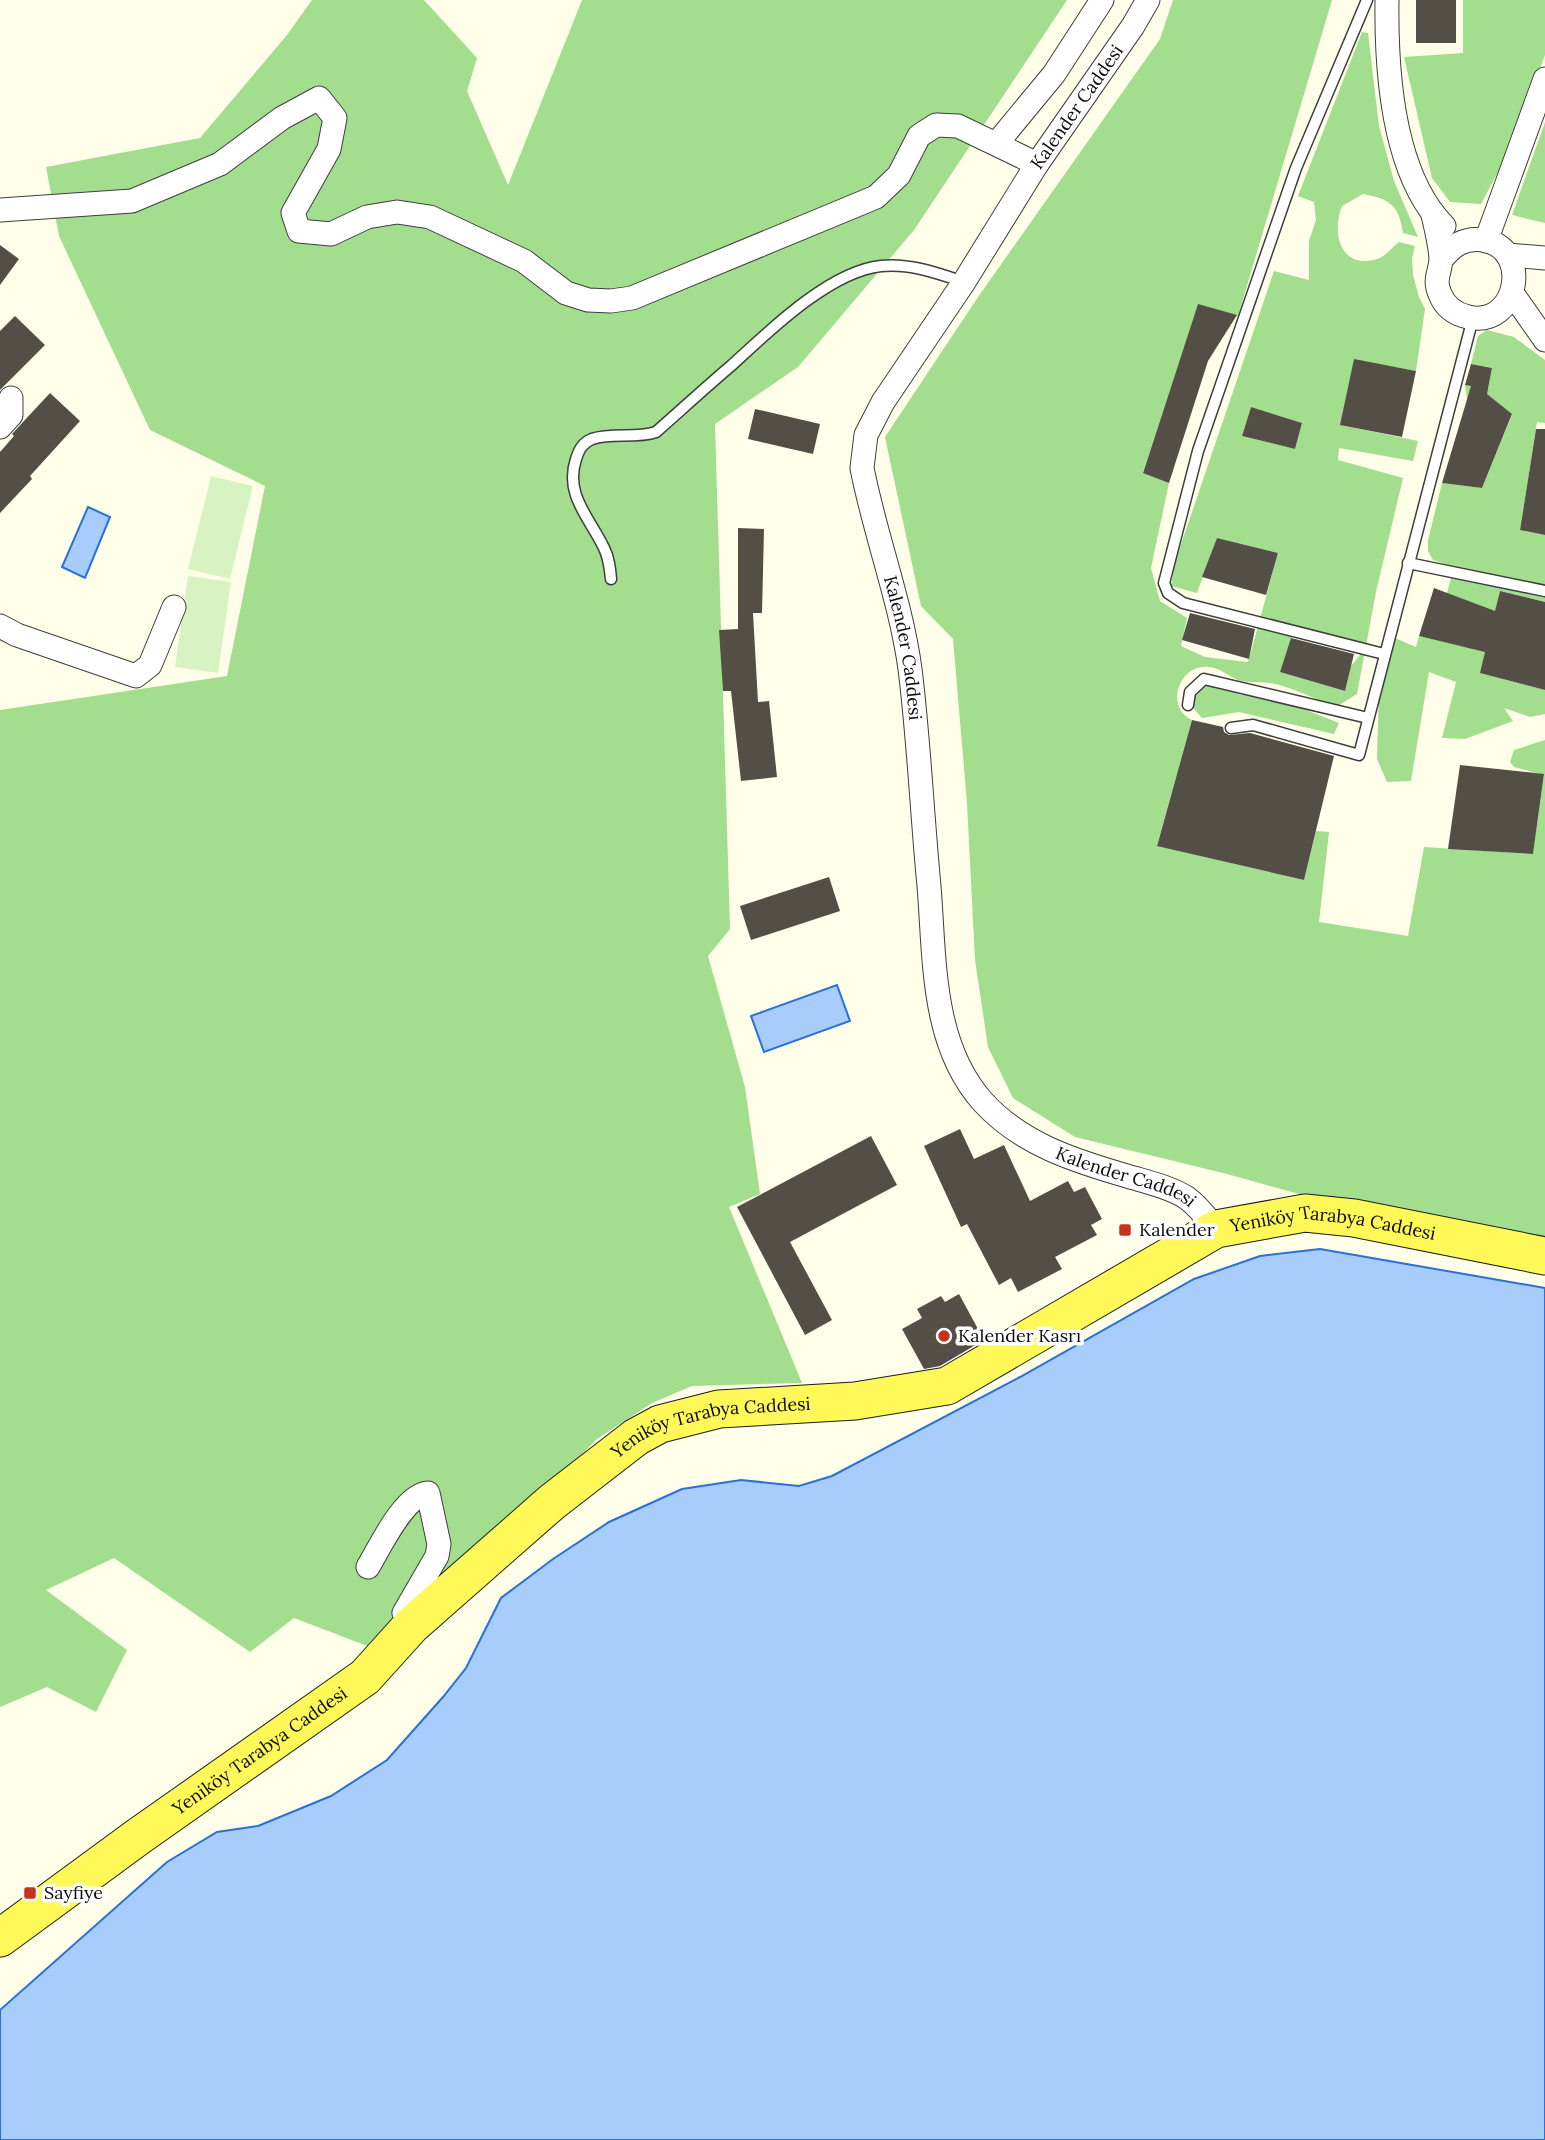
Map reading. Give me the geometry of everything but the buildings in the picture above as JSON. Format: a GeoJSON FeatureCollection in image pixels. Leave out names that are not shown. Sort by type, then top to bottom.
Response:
{"type":"FeatureCollection","features":[{"type":"Feature","properties":{"kind":"main road","name":"Yeniköy Tarabya Caddesi"},"geometry":{"type":"LineString","coordinates":[[0,1938],[139,1836],[365,1677],[412,1626],[552,1502],[636,1437],[660,1424],[719,1409],[855,1401],[947,1386],[1216,1229],[1305,1213],[1354,1218],[1545,1256]]}},
{"type":"Feature","properties":{"kind":"street"},"geometry":{"type":"LineString","coordinates":[[997,143],[1054,74],[1102,0]]}},
{"type":"Feature","properties":{"kind":"street","name":"Kalender Caddesi"},"geometry":{"type":"LineString","coordinates":[[1148,0],[1133,26],[1037,164],[964,282],[883,402],[866,435],[862,468],[906,644],[938,995],[951,1051],[964,1079],[985,1104],[1011,1127],[1043,1147],[1075,1161],[1163,1187],[1186,1198],[1216,1229]]}},
{"type":"Feature","properties":{"kind":"street"},"geometry":{"type":"LineString","coordinates":[[1387,0],[1386,50],[1398,130],[1414,177],[1433,215],[1441,260]]}},
{"type":"Feature","properties":{"kind":"street"},"geometry":{"type":"LineString","coordinates":[[1486,240],[1545,79]]}},
{"type":"Feature","properties":{"kind":"street"},"geometry":{"type":"LineString","coordinates":[[0,210],[132,201],[220,164],[282,118],[319,98],[335,118],[329,149],[293,213],[299,231],[331,234],[367,217],[397,212],[430,217],[524,261],[566,293],[589,300],[611,301],[632,298],[876,197],[899,175],[919,136],[936,125],[957,126],[1037,164]]}},
{"type":"Feature","properties":{"kind":"street"},"geometry":{"type":"LineString","coordinates":[[1433,215],[1461,242]]}},
{"type":"Feature","properties":{"kind":"street"},"geometry":{"type":"LineString","coordinates":[[1483,316],[1508,302],[1514,287],[1513,267],[1508,255],[1498,246],[1486,240],[1473,239],[1449,249],[1441,260],[1436,285],[1441,298],[1449,308],[1460,315],[1483,316],[1541,336]]}},
{"type":"Feature","properties":{"kind":"street"},"geometry":{"type":"LineString","coordinates":[[1508,255],[1545,258]]}},
{"type":"Feature","properties":{"kind":"street"},"geometry":{"type":"LineString","coordinates":[[1514,287],[1545,265]]}},
{"type":"Feature","properties":{"kind":"street"},"geometry":{"type":"LineString","coordinates":[[1514,287],[1541,336]]}},
{"type":"Feature","properties":{"kind":"street"},"geometry":{"type":"LineString","coordinates":[[0,428],[10,415],[10,398]]}},
{"type":"Feature","properties":{"kind":"street"},"geometry":{"type":"LineString","coordinates":[[0,626],[17,635],[136,676],[150,665],[174,607]]}},
{"type":"Feature","properties":{"kind":"street"},"geometry":{"type":"LineString","coordinates":[[368,1567],[399,1516],[415,1497],[428,1493],[439,1544],[437,1556],[404,1613],[412,1626]]}},
{"type":"Feature","properties":{"kind":"lane"},"geometry":{"type":"LineString","coordinates":[[1367,0],[1292,181],[1198,451],[1164,583],[1168,593],[1182,603],[1384,654]]}},
{"type":"Feature","properties":{"kind":"lane"},"geometry":{"type":"LineString","coordinates":[[611,579],[608,556],[578,503],[572,485],[573,467],[579,449],[589,440],[644,436],[656,432],[800,305],[828,286],[861,271],[879,265],[900,265],[964,282]]}},
{"type":"Feature","properties":{"kind":"lane"},"geometry":{"type":"LineString","coordinates":[[1231,728],[1253,725],[1359,755],[1408,563],[1483,316]]}},
{"type":"Feature","properties":{"kind":"lane"},"geometry":{"type":"LineString","coordinates":[[1408,563],[1545,592]]}},
{"type":"Feature","properties":{"kind":"lane"},"geometry":{"type":"LineString","coordinates":[[1188,705],[1190,692],[1204,679],[1368,718]]}},
{"type":"Feature","properties":{"kind":"green space"},"geometry":{"type":"Polygon","coordinates":[[[312,0],[424,0],[477,58],[467,91],[508,185],[582,0],[1067,0],[914,230],[798,367],[715,424],[730,929],[708,956],[745,1087],[760,1194],[729,1207],[802,1383],[692,1386],[652,1403],[597,1439],[550,1487],[475,1545],[401,1628],[370,1647],[294,1618],[250,1652],[114,1558],[46,1590],[127,1650],[96,1712],[47,1687],[0,1707],[0,710],[227,676],[265,486],[150,430],[59,236],[46,167],[200,138],[287,35],[312,0]]]}},
{"type":"Feature","properties":{"kind":"green space"},"geometry":{"type":"Polygon","coordinates":[[[1173,0],[1332,0],[1238,316],[1198,305],[1143,472],[1169,483],[1151,568],[1160,601],[1187,618],[1181,646],[1205,657],[1247,662],[1249,659],[1278,553],[1217,538],[1197,593],[1171,586],[1175,562],[1274,271],[1309,280],[1309,241],[1316,220],[1314,202],[1298,196],[1362,32],[1368,33],[1379,126],[1394,181],[1418,237],[1403,233],[1399,216],[1392,205],[1380,198],[1363,194],[1342,206],[1339,238],[1347,254],[1365,261],[1380,258],[1399,242],[1415,246],[1412,258],[1413,275],[1425,309],[1416,371],[1354,360],[1341,425],[1418,441],[1413,461],[1339,448],[1338,460],[1403,478],[1376,592],[1366,648],[1355,649],[1292,636],[1280,672],[1345,691],[1351,666],[1365,649],[1357,694],[1336,707],[1276,684],[1238,680],[1221,670],[1209,667],[1190,672],[1183,679],[1177,697],[1183,714],[1192,720],[1157,845],[1304,880],[1316,831],[1329,832],[1319,922],[1408,936],[1424,847],[1533,854],[1544,775],[1514,767],[1510,762],[1514,750],[1545,740],[1545,1246],[1422,1228],[1227,1174],[1075,1137],[1013,1098],[988,1047],[975,960],[967,803],[953,639],[921,606],[885,437],[978,297],[1160,39],[1173,0]],[[1251,407],[1242,436],[1295,449],[1302,423],[1251,407]]]}},
{"type":"Feature","properties":{"kind":"green space"},"geometry":{"type":"Polygon","coordinates":[[[1463,0],[1545,0],[1545,55],[1512,146],[1481,204],[1450,202],[1432,178],[1404,57],[1463,53],[1463,0]]]}},
{"type":"Feature","properties":{"kind":"green space"},"geometry":{"type":"Polygon","coordinates":[[[1545,122],[1545,223],[1512,215],[1545,122]]]}},
{"type":"Feature","properties":{"kind":"green space"},"geometry":{"type":"Polygon","coordinates":[[[1487,330],[1514,337],[1545,360],[1545,423],[1537,422],[1520,530],[1545,535],[1545,602],[1500,591],[1481,673],[1545,690],[1545,714],[1530,717],[1504,708],[1513,721],[1465,739],[1442,738],[1456,682],[1429,672],[1411,781],[1387,782],[1377,759],[1379,684],[1390,636],[1416,647],[1419,636],[1462,646],[1447,593],[1454,567],[1433,560],[1428,551],[1428,540],[1442,483],[1482,488],[1512,415],[1495,401],[1467,399],[1465,385],[1488,389],[1492,368],[1471,364],[1478,336],[1487,330]]]}},
{"type":"Feature","properties":{"kind":"green space"},"geometry":{"type":"Polygon","coordinates":[[[211,476],[253,486],[230,579],[188,569],[211,476]]]}},
{"type":"Feature","properties":{"kind":"green space"},"geometry":{"type":"Polygon","coordinates":[[[188,576],[231,582],[218,673],[175,667],[188,576]]]}},
{"type":"Feature","properties":{"kind":"green space"},"geometry":{"type":"Polygon","coordinates":[[[1212,674],[1224,688],[1241,695],[1258,691],[1339,723],[1334,734],[1239,712],[1202,718],[1187,701],[1194,682],[1212,674]]]}},
{"type":"Feature","properties":{"kind":"water"},"geometry":{"type":"Polygon","coordinates":[[[88,507],[110,517],[85,578],[62,567],[88,507]]]}},
{"type":"Feature","properties":{"kind":"water"},"geometry":{"type":"Polygon","coordinates":[[[837,985],[850,1021],[764,1052],[751,1016],[837,985]]]}},
{"type":"Feature","properties":{"kind":"water"},"geometry":{"type":"Polygon","coordinates":[[[1320,1249],[1545,1288],[1545,2140],[0,2140],[0,2010],[167,1862],[217,1832],[258,1826],[331,1796],[387,1760],[466,1668],[501,1598],[553,1559],[609,1522],[682,1489],[741,1480],[799,1486],[832,1476],[1020,1377],[1194,1279],[1260,1256],[1320,1249]]]}},
{"type":"Feature","properties":{"kind":"place","name":"Kalender"},"geometry":{"type":"Point","coordinates":[1125,1230]}},
{"type":"Feature","properties":{"kind":"place","name":"Kalender Kasrı"},"geometry":{"type":"Point","coordinates":[944,1336]}},
{"type":"Feature","properties":{"kind":"place","name":"Sayfiye"},"geometry":{"type":"Point","coordinates":[30,1893]}}]}
